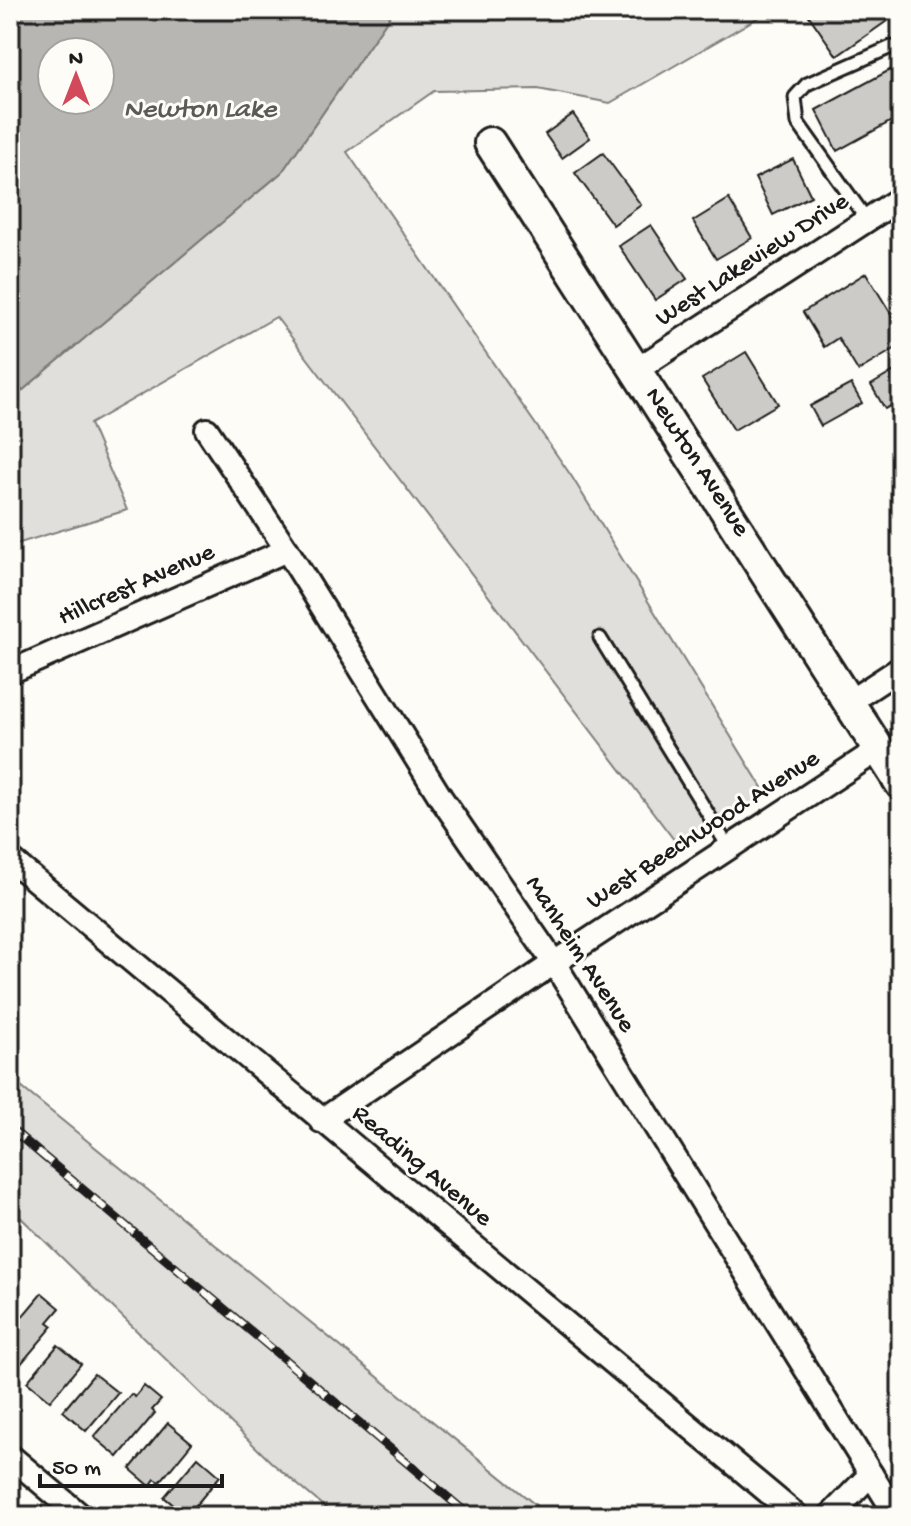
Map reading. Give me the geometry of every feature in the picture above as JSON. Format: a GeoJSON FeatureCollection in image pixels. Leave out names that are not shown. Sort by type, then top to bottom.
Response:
{"type":"FeatureCollection","features":[{"type":"Feature","properties":{"kind":"street","name":"Newton Avenue"},"geometry":{"type":"LineString","coordinates":[[490,143],[901,784]]}},
{"type":"Feature","properties":{"kind":"street","name":"West Lakeview Drive"},"geometry":{"type":"LineString","coordinates":[[636,370],[901,198]]}},
{"type":"Feature","properties":{"kind":"street","name":"Manheim Avenue"},"geometry":{"type":"LineString","coordinates":[[207,430],[287,550],[441,798],[554,963],[897,1516]]}},
{"type":"Feature","properties":{"kind":"street","name":"Hillcrest Avenue"},"geometry":{"type":"LineString","coordinates":[[10,672],[287,550]]}},
{"type":"Feature","properties":{"kind":"street"},"geometry":{"type":"LineString","coordinates":[[849,702],[901,668]]}},
{"type":"Feature","properties":{"kind":"street","name":"West Beechwood Avenue"},"geometry":{"type":"LineString","coordinates":[[321,1121],[879,749]]}},
{"type":"Feature","properties":{"kind":"street","name":"Reading Avenue"},"geometry":{"type":"LineString","coordinates":[[10,859],[797,1516]]}},
{"type":"Feature","properties":{"kind":"street"},"geometry":{"type":"LineString","coordinates":[[12,1462],[81,1516]]}},
{"type":"Feature","properties":{"kind":"street"},"geometry":{"type":"LineString","coordinates":[[830,1516],[871,1474]]}},
{"type":"Feature","properties":{"kind":"lane"},"geometry":{"type":"LineString","coordinates":[[867,220],[798,123],[795,97],[807,84],[891,47],[901,49]]}},
{"type":"Feature","properties":{"kind":"lane"},"geometry":{"type":"LineString","coordinates":[[600,638],[729,848]]}},
{"type":"Feature","properties":{"kind":"shaded area"},"geometry":{"type":"Polygon","coordinates":[[[394,10],[771,10],[610,103],[538,89],[434,91],[347,152],[572,477],[766,794],[678,845],[276,317],[90,424],[127,510],[10,546],[10,401],[282,172],[394,10]]]}},
{"type":"Feature","properties":{"kind":"shaded area"},"geometry":{"type":"Polygon","coordinates":[[[10,1078],[549,1516],[335,1516],[272,1463],[10,1207],[10,1078]]]}},
{"type":"Feature","properties":{"kind":"water","name":"Newton Lake"},"geometry":{"type":"Polygon","coordinates":[[[10,10],[394,10],[282,172],[10,401],[10,10]]]}},
{"type":"Feature","properties":{"kind":"building"},"geometry":{"type":"Polygon","coordinates":[[[805,10],[880,10],[887,21],[837,56],[805,10]]]}},
{"type":"Feature","properties":{"kind":"building"},"geometry":{"type":"Polygon","coordinates":[[[901,64],[901,116],[837,151],[816,110],[901,64]]]}},
{"type":"Feature","properties":{"kind":"building"},"geometry":{"type":"Polygon","coordinates":[[[573,114],[590,138],[562,158],[545,134],[573,114]]]}},
{"type":"Feature","properties":{"kind":"building"},"geometry":{"type":"Polygon","coordinates":[[[603,153],[641,205],[613,225],[575,173],[603,153]]]}},
{"type":"Feature","properties":{"kind":"building"},"geometry":{"type":"Polygon","coordinates":[[[793,159],[811,196],[773,215],[755,178],[793,159]]]}},
{"type":"Feature","properties":{"kind":"building"},"geometry":{"type":"Polygon","coordinates":[[[729,199],[752,238],[716,259],[693,221],[729,199]]]}},
{"type":"Feature","properties":{"kind":"building"},"geometry":{"type":"Polygon","coordinates":[[[651,225],[687,279],[655,300],[619,246],[651,225]]]}},
{"type":"Feature","properties":{"kind":"building"},"geometry":{"type":"Polygon","coordinates":[[[866,273],[901,330],[901,345],[858,371],[838,338],[824,347],[803,312],[866,273]]]}},
{"type":"Feature","properties":{"kind":"building"},"geometry":{"type":"Polygon","coordinates":[[[746,352],[778,404],[734,430],[702,379],[746,352]]]}},
{"type":"Feature","properties":{"kind":"building"},"geometry":{"type":"Polygon","coordinates":[[[901,367],[901,400],[885,409],[871,385],[901,367]]]}},
{"type":"Feature","properties":{"kind":"building"},"geometry":{"type":"Polygon","coordinates":[[[851,384],[862,403],[821,426],[810,406],[851,384]]]}},
{"type":"Feature","properties":{"kind":"building"},"geometry":{"type":"Polygon","coordinates":[[[42,1293],[60,1308],[48,1322],[53,1326],[14,1372],[10,1368],[10,1331],[42,1293]]]}},
{"type":"Feature","properties":{"kind":"building"},"geometry":{"type":"Polygon","coordinates":[[[58,1345],[81,1364],[50,1401],[27,1382],[58,1345]]]}},
{"type":"Feature","properties":{"kind":"building"},"geometry":{"type":"Polygon","coordinates":[[[94,1374],[118,1393],[86,1431],[63,1411],[94,1374]]]}},
{"type":"Feature","properties":{"kind":"building"},"geometry":{"type":"Polygon","coordinates":[[[144,1386],[161,1400],[152,1410],[155,1413],[118,1457],[94,1437],[131,1394],[135,1397],[144,1386]]]}},
{"type":"Feature","properties":{"kind":"building"},"geometry":{"type":"Polygon","coordinates":[[[168,1423],[192,1443],[160,1482],[155,1479],[150,1486],[130,1469],[168,1423]]]}},
{"type":"Feature","properties":{"kind":"building"},"geometry":{"type":"Polygon","coordinates":[[[198,1457],[220,1476],[187,1516],[164,1497],[198,1457]]]}},
{"type":"Feature","properties":{"kind":"railway"},"geometry":{"type":"LineString","coordinates":[[10,1128],[470,1516]]}}]}
